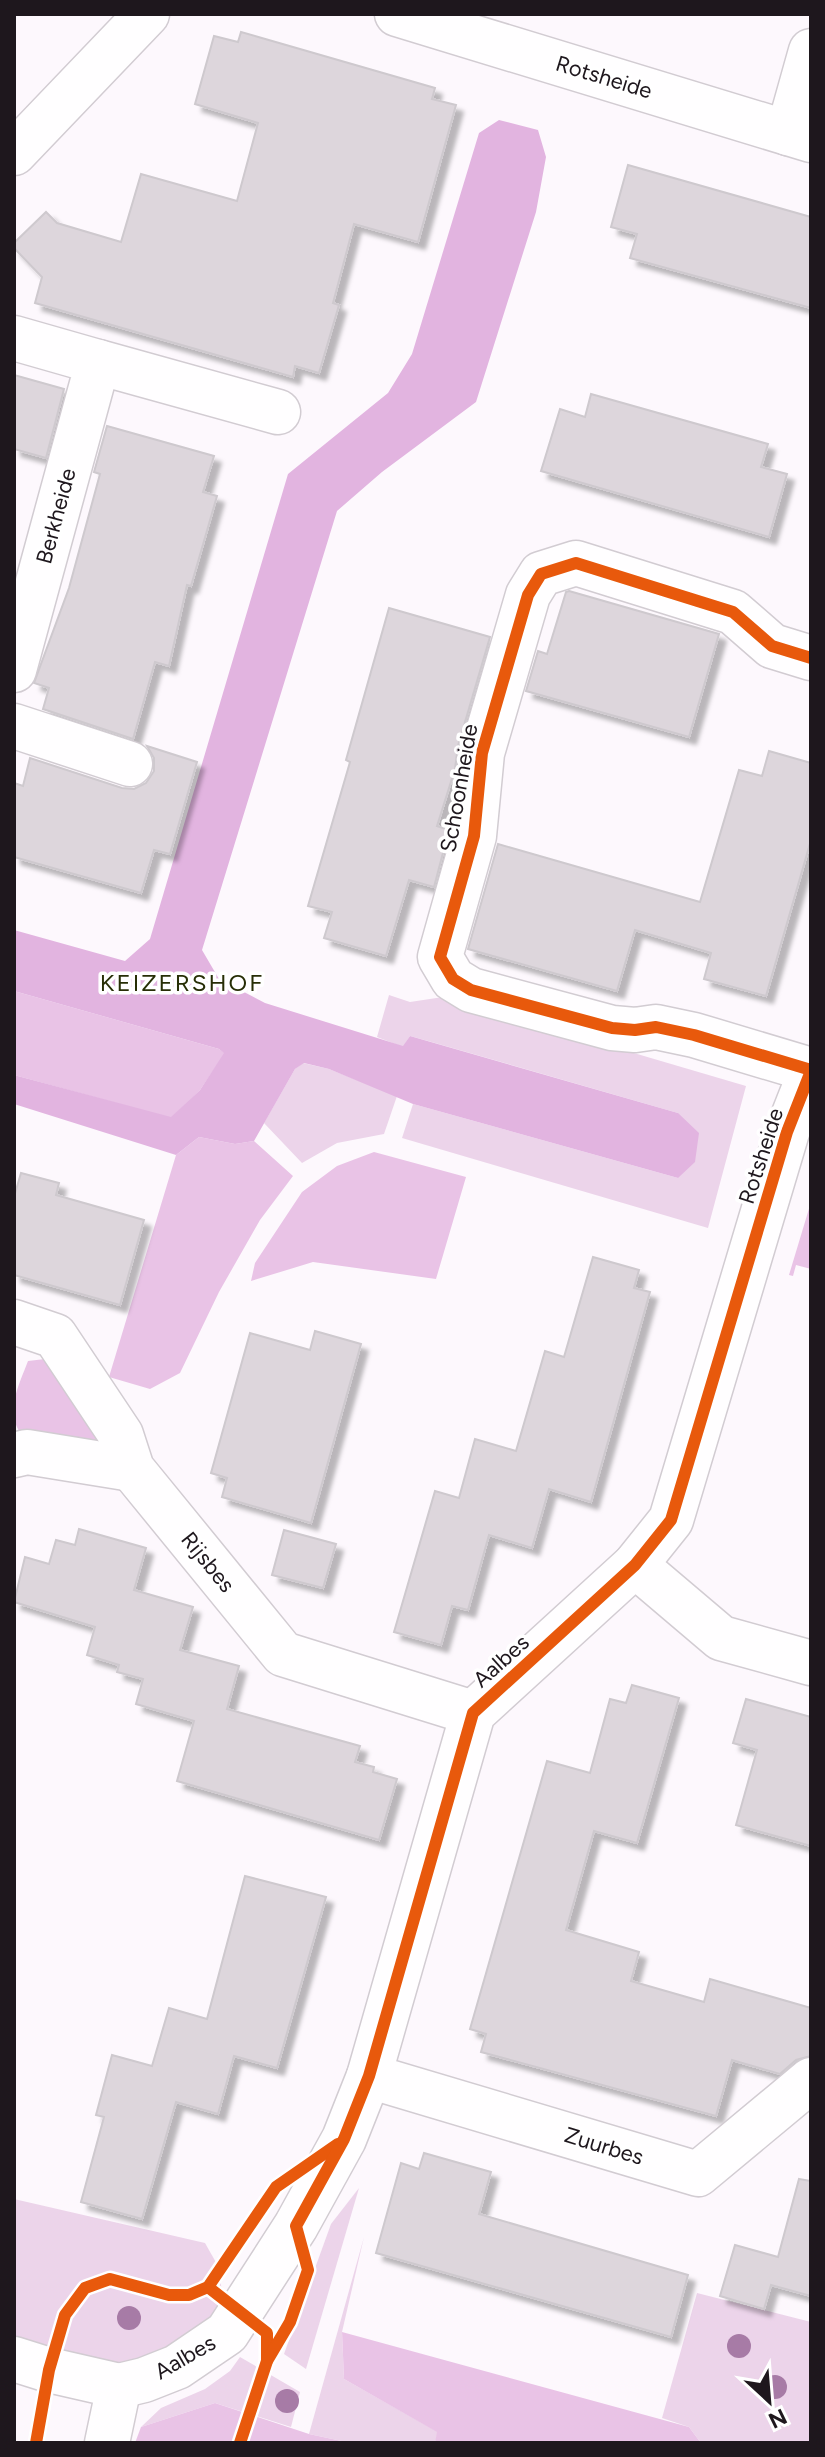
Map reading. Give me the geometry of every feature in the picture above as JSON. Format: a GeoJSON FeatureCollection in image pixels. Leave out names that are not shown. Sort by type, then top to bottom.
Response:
{"type":"FeatureCollection","features":[{"type":"Feature","properties":{"kind":"street"},"geometry":{"type":"LineString","coordinates":[[14,153],[147,14]]}},
{"type":"Feature","properties":{"kind":"street","name":"Rotsheide"},"geometry":{"type":"LineString","coordinates":[[397,14],[800,137]]}},
{"type":"Feature","properties":{"kind":"street"},"geometry":{"type":"LineString","coordinates":[[800,137],[811,51]]}},
{"type":"Feature","properties":{"kind":"street"},"geometry":{"type":"LineString","coordinates":[[14,338],[278,412]]}},
{"type":"Feature","properties":{"kind":"street","name":"Berkheide"},"geometry":{"type":"LineString","coordinates":[[14,670],[98,362]]}},
{"type":"Feature","properties":{"kind":"street","name":"Schoonheide"},"geometry":{"type":"LineString","coordinates":[[811,658],[772,646],[733,612],[576,563],[541,574],[528,595],[482,753],[474,836],[440,957],[453,979],[471,990],[612,1028],[635,1030],[656,1027],[694,1035],[811,1070]]}},
{"type":"Feature","properties":{"kind":"street"},"geometry":{"type":"LineString","coordinates":[[14,726],[130,764]]}},
{"type":"Feature","properties":{"kind":"street","name":"Rotsheide"},"geometry":{"type":"LineString","coordinates":[[751,1253],[787,1132],[811,1070]]}},
{"type":"Feature","properties":{"kind":"street","name":"Aalbes"},"geometry":{"type":"LineString","coordinates":[[119,2386],[177,2367],[227,2333],[324,2177],[344,2139],[369,2076],[473,1713],[635,1565],[671,1520],[751,1253]]}},
{"type":"Feature","properties":{"kind":"street","name":"Rijsbes"},"geometry":{"type":"LineString","coordinates":[[15,1327],[55,1336],[121,1435],[132,1469],[283,1654],[473,1713]]}},
{"type":"Feature","properties":{"kind":"street"},"geometry":{"type":"LineString","coordinates":[[14,1455],[27,1452],[132,1469]]}},
{"type":"Feature","properties":{"kind":"street"},"geometry":{"type":"LineString","coordinates":[[635,1565],[721,1638],[811,1663]]}},
{"type":"Feature","properties":{"kind":"street","name":"Zuurbes"},"geometry":{"type":"LineString","coordinates":[[369,2076],[698,2174],[811,2080]]}},
{"type":"Feature","properties":{"kind":"street"},"geometry":{"type":"LineString","coordinates":[[14,2359],[119,2386],[107,2443]]}},
{"type":"Feature","properties":{"kind":"shaded area"},"geometry":{"type":"Polygon","coordinates":[[[499,120],[538,130],[546,157],[536,212],[476,402],[382,472],[337,511],[202,950],[219,979],[265,1003],[403,1046],[410,1036],[678,1113],[699,1133],[695,1162],[678,1178],[413,1104],[329,1069],[304,1063],[295,1069],[254,1141],[235,1144],[199,1137],[176,1155],[14,1104],[14,1075],[171,1117],[200,1090],[224,1053],[219,1049],[14,991],[14,930],[125,961],[150,939],[288,474],[388,393],[412,354],[479,133],[499,120]]]}},
{"type":"Feature","properties":{"kind":"shaded area"},"geometry":{"type":"Polygon","coordinates":[[[14,991],[225,1053],[200,1090],[171,1118],[14,1075],[14,991]]]}},
{"type":"Feature","properties":{"kind":"shaded area"},"geometry":{"type":"Polygon","coordinates":[[[389,995],[410,1002],[443,997],[746,1086],[708,1228],[402,1138],[413,1104],[678,1178],[678,1113],[410,1036],[403,1047],[377,1037],[389,995]]]}},
{"type":"Feature","properties":{"kind":"shaded area"},"geometry":{"type":"Polygon","coordinates":[[[303,1063],[329,1069],[397,1096],[384,1134],[337,1143],[302,1163],[264,1123],[295,1069],[303,1063]]]}},
{"type":"Feature","properties":{"kind":"shaded area"},"geometry":{"type":"Polygon","coordinates":[[[199,1137],[235,1144],[254,1141],[293,1176],[260,1220],[219,1292],[180,1373],[150,1389],[109,1377],[176,1155],[199,1137]]]}},
{"type":"Feature","properties":{"kind":"shaded area"},"geometry":{"type":"Polygon","coordinates":[[[374,1152],[466,1177],[436,1279],[313,1262],[251,1281],[255,1263],[302,1192],[337,1166],[374,1152]]]}},
{"type":"Feature","properties":{"kind":"shaded area"},"geometry":{"type":"Polygon","coordinates":[[[811,1202],[811,1269],[796,1265],[793,1276],[789,1275],[811,1202]]]}},
{"type":"Feature","properties":{"kind":"shaded area"},"geometry":{"type":"Polygon","coordinates":[[[45,1359],[101,1430],[100,1445],[22,1435],[14,1417],[17,1389],[28,1361],[45,1359]]]}},
{"type":"Feature","properties":{"kind":"shaded area"},"geometry":{"type":"Polygon","coordinates":[[[359,2188],[306,2369],[284,2354],[331,2224],[359,2188]]]}},
{"type":"Feature","properties":{"kind":"shaded area"},"geometry":{"type":"Polygon","coordinates":[[[14,2199],[205,2243],[218,2266],[224,2304],[205,2333],[127,2371],[14,2340],[14,2199]]]}},
{"type":"Feature","properties":{"kind":"shaded area"},"geometry":{"type":"Polygon","coordinates":[[[364,2237],[342,2332],[344,2379],[438,2432],[435,2443],[351,2443],[309,2434],[364,2237]]]}},
{"type":"Feature","properties":{"kind":"shaded area"},"geometry":{"type":"Polygon","coordinates":[[[697,2293],[811,2322],[811,2443],[701,2443],[689,2427],[662,2418],[697,2293]]]}},
{"type":"Feature","properties":{"kind":"shaded area"},"geometry":{"type":"Polygon","coordinates":[[[342,2332],[689,2427],[701,2443],[435,2443],[437,2432],[344,2379],[342,2332]]]}},
{"type":"Feature","properties":{"kind":"shaded area"},"geometry":{"type":"Polygon","coordinates":[[[240,2357],[300,2392],[291,2427],[215,2403],[141,2427],[161,2408],[205,2389],[230,2371],[240,2357]]]}},
{"type":"Feature","properties":{"kind":"shaded area"},"geometry":{"type":"Polygon","coordinates":[[[215,2403],[309,2434],[351,2443],[135,2443],[141,2427],[215,2403]]]}},
{"type":"Feature","properties":{"kind":"building"},"geometry":{"type":"Polygon","coordinates":[[[241,32],[435,88],[432,99],[456,105],[418,242],[354,224],[333,303],[339,305],[319,373],[295,366],[293,377],[35,303],[42,277],[14,248],[14,243],[46,212],[57,223],[121,242],[141,174],[237,201],[258,123],[195,104],[214,36],[238,42],[241,32]]]}},
{"type":"Feature","properties":{"kind":"building"},"geometry":{"type":"Polygon","coordinates":[[[628,165],[811,217],[811,308],[630,258],[637,234],[611,227],[628,165]]]}},
{"type":"Feature","properties":{"kind":"building"},"geometry":{"type":"Polygon","coordinates":[[[14,375],[64,389],[46,458],[14,449],[14,375]]]}},
{"type":"Feature","properties":{"kind":"building"},"geometry":{"type":"Polygon","coordinates":[[[591,394],[768,444],[761,467],[787,474],[769,537],[541,471],[560,409],[585,417],[591,394]]]}},
{"type":"Feature","properties":{"kind":"building"},"geometry":{"type":"Polygon","coordinates":[[[107,426],[214,456],[203,492],[217,496],[191,586],[187,585],[169,666],[155,662],[133,739],[43,709],[49,688],[34,683],[69,588],[100,474],[94,472],[107,426]]]}},
{"type":"Feature","properties":{"kind":"building"},"geometry":{"type":"Polygon","coordinates":[[[566,592],[719,634],[689,737],[526,691],[538,651],[547,654],[566,592]]]}},
{"type":"Feature","properties":{"kind":"building"},"geometry":{"type":"Polygon","coordinates":[[[389,608],[490,637],[437,826],[449,830],[434,887],[409,880],[386,956],[324,938],[332,912],[308,906],[350,762],[346,760],[389,608]]]}},
{"type":"Feature","properties":{"kind":"building"},"geometry":{"type":"Polygon","coordinates":[[[147,746],[197,762],[170,854],[154,850],[141,893],[14,857],[14,783],[23,786],[30,758],[122,788],[134,789],[146,783],[154,771],[154,758],[147,746]]]}},
{"type":"Feature","properties":{"kind":"building"},"geometry":{"type":"Polygon","coordinates":[[[769,751],[811,763],[811,840],[766,996],[704,979],[711,953],[635,930],[617,991],[468,949],[498,844],[700,902],[739,770],[762,776],[769,751]]]}},
{"type":"Feature","properties":{"kind":"building"},"geometry":{"type":"Polygon","coordinates":[[[21,1173],[59,1183],[56,1195],[144,1220],[120,1305],[14,1275],[14,1197],[21,1173]]]}},
{"type":"Feature","properties":{"kind":"building"},"geometry":{"type":"Polygon","coordinates":[[[593,1257],[639,1270],[634,1288],[650,1292],[591,1502],[549,1489],[532,1548],[489,1535],[468,1610],[452,1606],[441,1645],[394,1632],[435,1491],[459,1498],[475,1439],[516,1451],[545,1351],[564,1357],[593,1257]]]}},
{"type":"Feature","properties":{"kind":"building"},"geometry":{"type":"Polygon","coordinates":[[[315,1331],[361,1344],[311,1523],[222,1497],[227,1478],[211,1473],[250,1333],[310,1350],[315,1331]]]}},
{"type":"Feature","properties":{"kind":"building"},"geometry":{"type":"Polygon","coordinates":[[[79,1529],[146,1548],[134,1590],[193,1607],[180,1650],[239,1666],[227,1709],[360,1746],[355,1762],[374,1767],[373,1772],[397,1779],[379,1840],[177,1781],[194,1721],[136,1704],[143,1679],[117,1672],[119,1665],[87,1655],[95,1627],[14,1602],[25,1557],[49,1564],[56,1540],[75,1545],[79,1529]]]}},
{"type":"Feature","properties":{"kind":"building"},"geometry":{"type":"Polygon","coordinates":[[[284,1530],[336,1544],[323,1588],[272,1575],[284,1530]]]}},
{"type":"Feature","properties":{"kind":"building"},"geometry":{"type":"Polygon","coordinates":[[[632,1685],[679,1698],[637,1843],[594,1831],[566,1930],[639,1952],[631,1981],[704,2002],[710,1979],[811,2008],[811,2056],[796,2060],[780,2074],[732,2060],[716,2116],[481,2052],[486,2034],[470,2029],[547,1761],[590,1773],[610,1699],[626,1703],[632,1685]]]}},
{"type":"Feature","properties":{"kind":"building"},"geometry":{"type":"Polygon","coordinates":[[[746,1699],[811,1717],[811,1846],[736,1825],[757,1750],[733,1743],[746,1699]]]}},
{"type":"Feature","properties":{"kind":"building"},"geometry":{"type":"Polygon","coordinates":[[[245,1876],[326,1897],[277,2068],[234,2056],[218,2114],[176,2102],[142,2219],[81,2202],[104,2117],[96,2115],[112,2055],[152,2066],[169,2008],[207,2019],[245,1876]]]}},
{"type":"Feature","properties":{"kind":"building"},"geometry":{"type":"Polygon","coordinates":[[[424,2153],[491,2172],[479,2214],[688,2275],[671,2337],[376,2253],[401,2163],[419,2169],[424,2153]]]}},
{"type":"Feature","properties":{"kind":"building"},"geometry":{"type":"Polygon","coordinates":[[[799,2179],[811,2181],[811,2296],[771,2285],[764,2309],[720,2296],[735,2245],[778,2257],[799,2179]]]}},
{"type":"Feature","properties":{"kind":"cycle path"},"geometry":{"type":"LineString","coordinates":[[811,658],[772,646],[733,612],[576,563],[541,574],[528,595],[482,753],[474,836],[440,957],[453,979],[471,990],[612,1028],[635,1030],[656,1027],[694,1035],[811,1070]]}},
{"type":"Feature","properties":{"kind":"cycle path"},"geometry":{"type":"LineString","coordinates":[[240,2443],[267,2361],[290,2322],[308,2270],[296,2226],[344,2139],[369,2076],[473,1713],[635,1565],[671,1520],[787,1132],[811,1071]]}},
{"type":"Feature","properties":{"kind":"cycle path"},"geometry":{"type":"LineString","coordinates":[[36,2443],[49,2370],[65,2315],[85,2288],[110,2279],[169,2295],[189,2295],[208,2287],[276,2187],[338,2144]]}},
{"type":"Feature","properties":{"kind":"cycle path"},"geometry":{"type":"LineString","coordinates":[[208,2287],[267,2333],[267,2361]]}},
{"type":"Feature","properties":{"kind":"district","name":"KEIZERSHOF"},"geometry":{"type":"Point","coordinates":[182,982]}}]}
